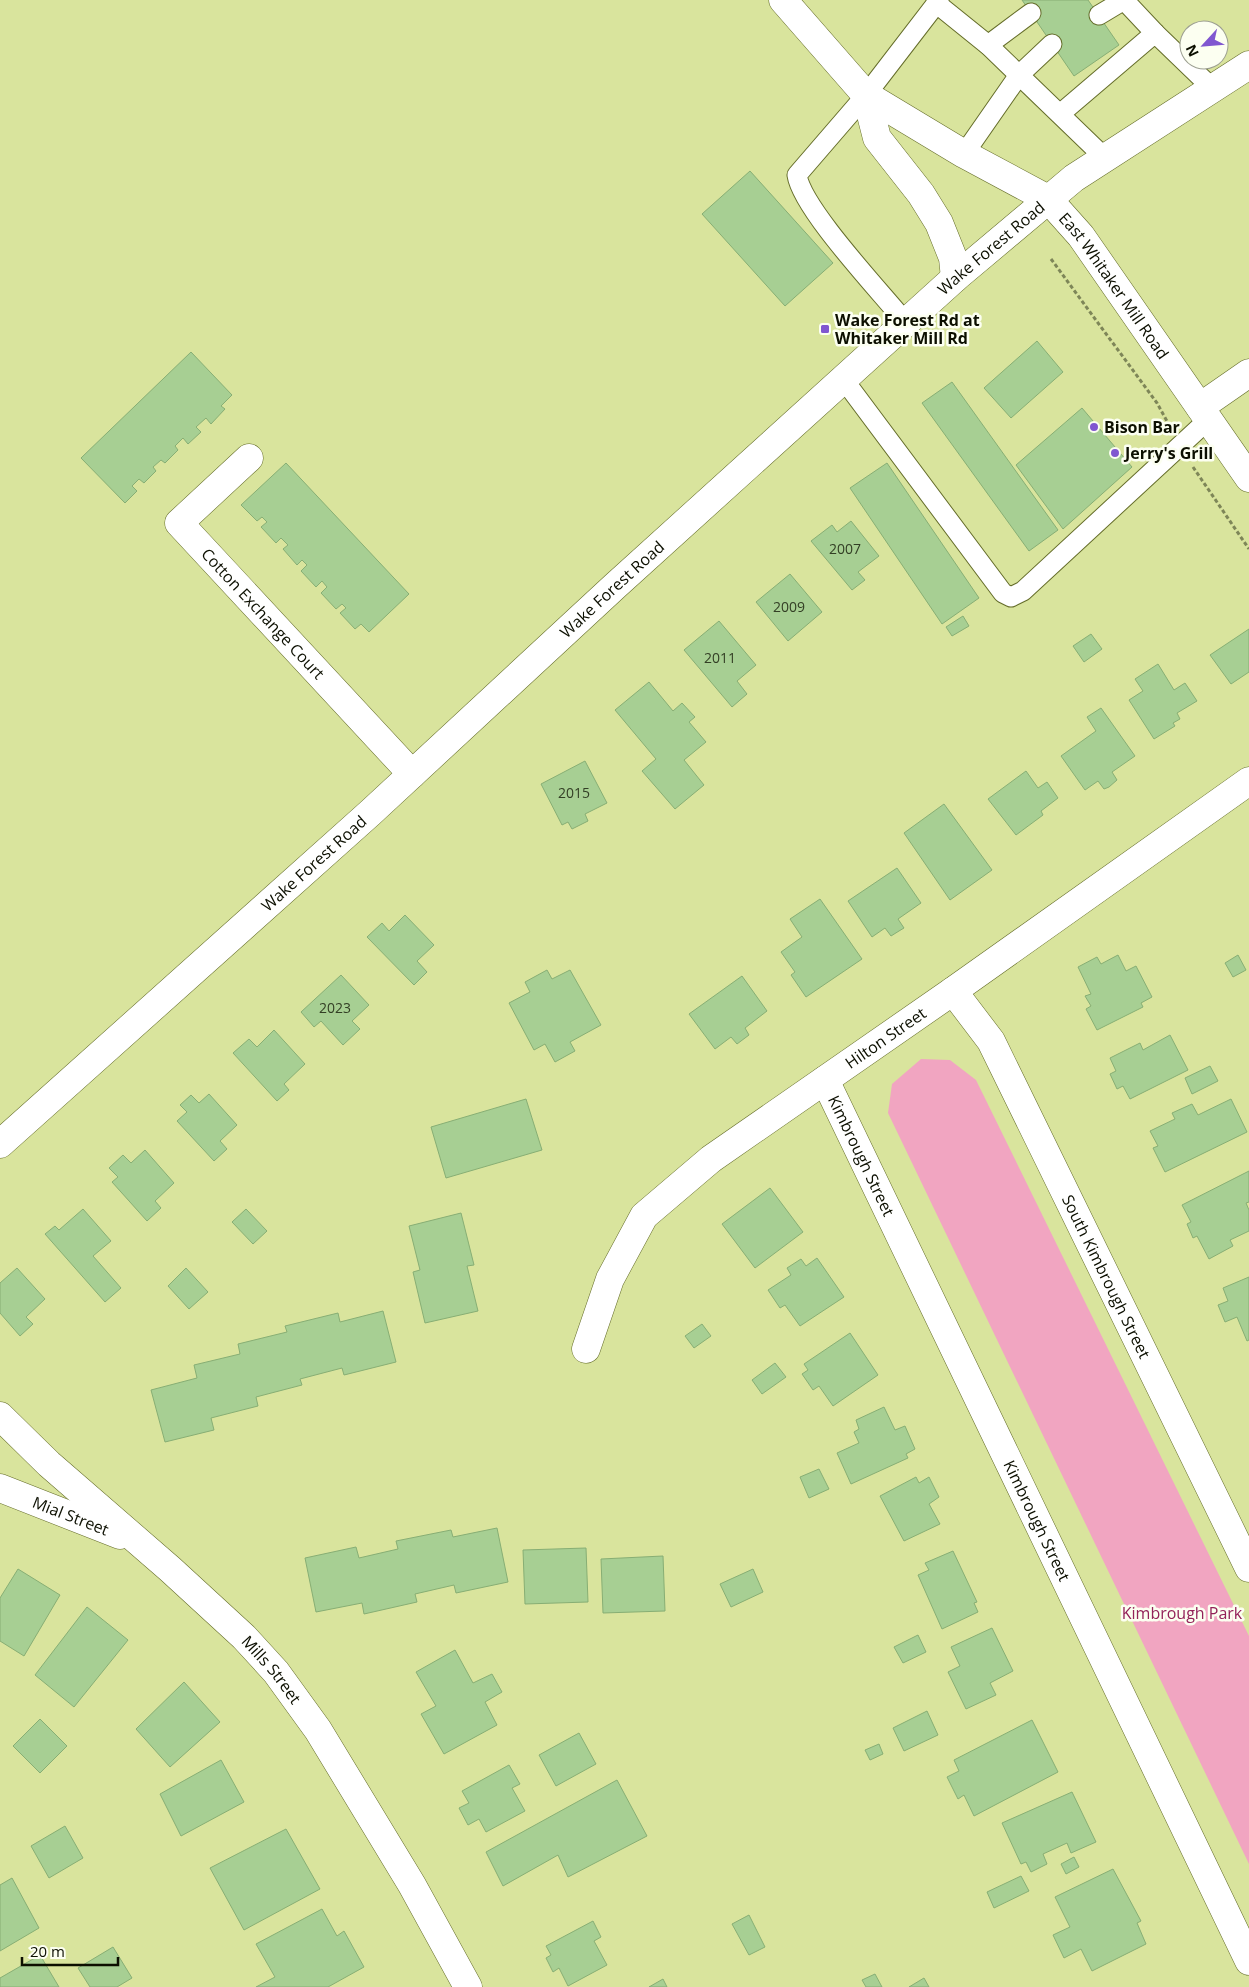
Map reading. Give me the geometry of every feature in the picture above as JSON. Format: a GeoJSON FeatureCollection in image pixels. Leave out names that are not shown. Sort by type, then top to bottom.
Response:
{"type":"FeatureCollection","features":[{"type":"Feature","properties":{"kind":"street","name":"East Whitaker Mill Road"},"geometry":{"type":"LineString","coordinates":[[783,0],[866,94],[964,154],[1048,199],[1081,236],[1249,478]]}},
{"type":"Feature","properties":{"kind":"street","name":"Wake Forest Road"},"geometry":{"type":"LineString","coordinates":[[0,1144],[412,774],[622,579],[955,278],[1048,199],[1105,158],[1249,65]]}},
{"type":"Feature","properties":{"kind":"street"},"geometry":{"type":"LineString","coordinates":[[866,94],[877,138],[920,194],[939,223],[952,258],[955,278]]}},
{"type":"Feature","properties":{"kind":"street"},"geometry":{"type":"LineString","coordinates":[[1205,413],[1249,373]]}},
{"type":"Feature","properties":{"kind":"street","name":"Cotton Exchange Court"},"geometry":{"type":"LineString","coordinates":[[249,458],[179,523],[412,774]]}},
{"type":"Feature","properties":{"kind":"street","name":"Hilton Street"},"geometry":{"type":"LineString","coordinates":[[586,1349],[610,1279],[644,1216],[711,1159],[954,991],[1249,781]]}},
{"type":"Feature","properties":{"kind":"street","name":"South Kimbrough Street"},"geometry":{"type":"LineString","coordinates":[[954,991],[991,1041],[1249,1568]]}},
{"type":"Feature","properties":{"kind":"street","name":"Kimbrough Street"},"geometry":{"type":"LineString","coordinates":[[824,1080],[1249,1961]]}},
{"type":"Feature","properties":{"kind":"street","name":"Mills Street"},"geometry":{"type":"LineString","coordinates":[[0,1416],[49,1464],[244,1637],[276,1672],[318,1730],[412,1885],[468,1987]]}},
{"type":"Feature","properties":{"kind":"street","name":"Mial Street"},"geometry":{"type":"LineString","coordinates":[[0,1488],[141,1544]]}},
{"type":"Feature","properties":{"kind":"lane"},"geometry":{"type":"LineString","coordinates":[[1099,15],[1124,0],[1212,88]]}},
{"type":"Feature","properties":{"kind":"lane"},"geometry":{"type":"LineString","coordinates":[[906,323],[814,211],[798,184],[797,175],[866,94],[937,1],[988,45],[1105,158]]}},
{"type":"Feature","properties":{"kind":"lane"},"geometry":{"type":"LineString","coordinates":[[988,45],[1031,13]]}},
{"type":"Feature","properties":{"kind":"lane"},"geometry":{"type":"LineString","coordinates":[[1060,114],[1156,33]]}},
{"type":"Feature","properties":{"kind":"lane"},"geometry":{"type":"LineString","coordinates":[[964,154],[1019,75],[1052,44]]}},
{"type":"Feature","properties":{"kind":"lane"},"geometry":{"type":"LineString","coordinates":[[844,380],[1003,593],[1011,597],[1023,592],[1181,446],[1205,413]]}},
{"type":"Feature","properties":{"kind":"path"},"geometry":{"type":"LineString","coordinates":[[1051,259],[1157,403],[1200,482],[1249,549]]}},
{"type":"Feature","properties":{"kind":"green space","name":"Kimbrough Park"},"geometry":{"type":"Polygon","coordinates":[[[921,1059],[950,1060],[976,1080],[1249,1636],[1249,1864],[888,1113],[892,1084],[921,1059]]]}},
{"type":"Feature","properties":{"kind":"building"},"geometry":{"type":"Polygon","coordinates":[[[1022,0],[1088,0],[1119,45],[1074,76],[1022,0]]]}},
{"type":"Feature","properties":{"kind":"building"},"geometry":{"type":"Polygon","coordinates":[[[750,171],[833,263],[785,306],[702,214],[750,171]]]}},
{"type":"Feature","properties":{"kind":"building"},"geometry":{"type":"Polygon","coordinates":[[[1037,341],[1063,372],[1011,418],[984,388],[1037,341]]]}},
{"type":"Feature","properties":{"kind":"building"},"geometry":{"type":"Polygon","coordinates":[[[191,352],[232,395],[221,406],[225,409],[211,424],[206,418],[196,427],[201,432],[188,444],[183,438],[175,446],[178,450],[165,463],[161,460],[153,467],[156,471],[144,483],[139,479],[132,486],[137,491],[125,503],[81,458],[191,352]]]}},
{"type":"Feature","properties":{"kind":"building"},"geometry":{"type":"Polygon","coordinates":[[[952,382],[1058,530],[1029,551],[922,403],[952,382]]]}},
{"type":"Feature","properties":{"kind":"building"},"geometry":{"type":"Polygon","coordinates":[[[1082,408],[1132,467],[1063,529],[1016,465],[1082,408]]]}},
{"type":"Feature","properties":{"kind":"building"},"geometry":{"type":"Polygon","coordinates":[[[286,463],[409,594],[369,632],[361,624],[355,629],[340,613],[346,608],[342,604],[336,609],[321,593],[327,587],[322,581],[316,587],[301,571],[307,565],[302,560],[297,565],[283,549],[288,545],[281,538],[276,543],[261,527],[267,522],[262,517],[257,521],[241,505],[286,463]]]}},
{"type":"Feature","properties":{"kind":"building"},"geometry":{"type":"Polygon","coordinates":[[[887,463],[979,598],[942,624],[850,488],[887,463]]]}},
{"type":"Feature","properties":{"kind":"building"},"geometry":{"type":"Polygon","coordinates":[[[851,521],[879,556],[858,572],[865,580],[852,590],[811,541],[832,525],[837,532],[851,521]]]}},
{"type":"Feature","properties":{"kind":"building"},"geometry":{"type":"Polygon","coordinates":[[[790,574],[822,612],[788,641],[756,602],[790,574]]]}},
{"type":"Feature","properties":{"kind":"building"},"geometry":{"type":"Polygon","coordinates":[[[963,616],[969,626],[952,636],[946,627],[963,616]]]}},
{"type":"Feature","properties":{"kind":"building"},"geometry":{"type":"Polygon","coordinates":[[[719,621],[756,665],[737,681],[747,694],[732,707],[684,650],[719,621]]]}},
{"type":"Feature","properties":{"kind":"building"},"geometry":{"type":"Polygon","coordinates":[[[1249,629],[1249,672],[1231,684],[1210,655],[1249,629]]]}},
{"type":"Feature","properties":{"kind":"building"},"geometry":{"type":"Polygon","coordinates":[[[1091,634],[1102,649],[1084,662],[1073,646],[1091,634]]]}},
{"type":"Feature","properties":{"kind":"building"},"geometry":{"type":"Polygon","coordinates":[[[1158,664],[1174,690],[1185,683],[1197,701],[1177,713],[1180,719],[1173,723],[1175,726],[1154,739],[1129,700],[1143,691],[1135,679],[1158,664]]]}},
{"type":"Feature","properties":{"kind":"building"},"geometry":{"type":"Polygon","coordinates":[[[649,682],[673,711],[682,703],[695,717],[689,722],[706,742],[684,760],[704,785],[675,809],[642,771],[656,759],[615,710],[649,682]]]}},
{"type":"Feature","properties":{"kind":"building"},"geometry":{"type":"Polygon","coordinates":[[[1101,708],[1135,756],[1112,772],[1117,780],[1109,787],[1104,789],[1098,781],[1085,790],[1061,756],[1096,731],[1087,717],[1101,708]]]}},
{"type":"Feature","properties":{"kind":"building"},"geometry":{"type":"Polygon","coordinates":[[[585,761],[607,803],[585,814],[588,821],[572,829],[568,822],[562,825],[541,784],[585,761]]]}},
{"type":"Feature","properties":{"kind":"building"},"geometry":{"type":"Polygon","coordinates":[[[1026,771],[1038,788],[1047,782],[1058,798],[1041,811],[1043,815],[1016,835],[988,799],[1026,771]]]}},
{"type":"Feature","properties":{"kind":"building"},"geometry":{"type":"Polygon","coordinates":[[[944,804],[992,870],[950,900],[904,833],[944,804]]]}},
{"type":"Feature","properties":{"kind":"building"},"geometry":{"type":"Polygon","coordinates":[[[897,868],[921,903],[898,919],[904,928],[891,936],[885,928],[872,937],[848,901],[897,868]]]}},
{"type":"Feature","properties":{"kind":"building"},"geometry":{"type":"Polygon","coordinates":[[[820,899],[862,959],[806,997],[791,975],[795,972],[781,952],[802,937],[790,919],[820,899]]]}},
{"type":"Feature","properties":{"kind":"building"},"geometry":{"type":"Polygon","coordinates":[[[405,915],[434,945],[417,961],[427,972],[414,985],[367,937],[382,923],[389,931],[405,915]]]}},
{"type":"Feature","properties":{"kind":"building"},"geometry":{"type":"Polygon","coordinates":[[[1118,955],[1126,971],[1136,966],[1152,997],[1141,1003],[1143,1007],[1097,1030],[1086,1009],[1091,1006],[1085,996],[1091,994],[1078,967],[1097,957],[1101,964],[1118,955]]]}},
{"type":"Feature","properties":{"kind":"building"},"geometry":{"type":"Polygon","coordinates":[[[1238,955],[1246,970],[1233,977],[1225,963],[1238,955]]]}},
{"type":"Feature","properties":{"kind":"building"},"geometry":{"type":"Polygon","coordinates":[[[547,970],[552,979],[570,970],[601,1025],[570,1042],[575,1051],[555,1062],[545,1044],[534,1050],[509,1003],[530,992],[525,982],[547,970]]]}},
{"type":"Feature","properties":{"kind":"building"},"geometry":{"type":"Polygon","coordinates":[[[341,975],[369,1005],[352,1021],[360,1029],[343,1045],[321,1021],[314,1027],[301,1012],[341,975]]]}},
{"type":"Feature","properties":{"kind":"building"},"geometry":{"type":"Polygon","coordinates":[[[742,976],[767,1011],[745,1028],[749,1035],[737,1044],[731,1037],[715,1049],[689,1014],[742,976]]]}},
{"type":"Feature","properties":{"kind":"building"},"geometry":{"type":"Polygon","coordinates":[[[274,1030],[305,1064],[284,1084],[289,1090],[277,1101],[233,1053],[249,1039],[257,1047],[274,1030]]]}},
{"type":"Feature","properties":{"kind":"building"},"geometry":{"type":"Polygon","coordinates":[[[1170,1035],[1188,1070],[1130,1099],[1123,1086],[1117,1089],[1110,1074],[1116,1071],[1110,1058],[1140,1043],[1143,1050],[1170,1035]]]}},
{"type":"Feature","properties":{"kind":"building"},"geometry":{"type":"Polygon","coordinates":[[[1210,1066],[1218,1081],[1192,1094],[1185,1078],[1210,1066]]]}},
{"type":"Feature","properties":{"kind":"building"},"geometry":{"type":"Polygon","coordinates":[[[209,1094],[237,1125],[220,1141],[227,1149],[214,1161],[177,1121],[187,1112],[180,1105],[191,1095],[199,1103],[209,1094]]]}},
{"type":"Feature","properties":{"kind":"building"},"geometry":{"type":"Polygon","coordinates":[[[526,1099],[542,1150],[446,1178],[431,1127],[526,1099]]]}},
{"type":"Feature","properties":{"kind":"building"},"geometry":{"type":"Polygon","coordinates":[[[1231,1099],[1247,1132],[1165,1172],[1153,1148],[1158,1146],[1150,1131],[1175,1119],[1172,1113],[1192,1104],[1198,1115],[1231,1099]]]}},
{"type":"Feature","properties":{"kind":"building"},"geometry":{"type":"Polygon","coordinates":[[[145,1150],[174,1183],[155,1201],[161,1208],[147,1221],[112,1182],[118,1177],[109,1168],[123,1155],[131,1163],[145,1150]]]}},
{"type":"Feature","properties":{"kind":"building"},"geometry":{"type":"Polygon","coordinates":[[[1249,1171],[1249,1202],[1246,1203],[1249,1210],[1249,1231],[1230,1240],[1233,1246],[1209,1259],[1197,1236],[1193,1238],[1187,1224],[1191,1222],[1182,1205],[1249,1171]]]}},
{"type":"Feature","properties":{"kind":"building"},"geometry":{"type":"Polygon","coordinates":[[[770,1188],[803,1232],[755,1268],[722,1224],[770,1188]]]}},
{"type":"Feature","properties":{"kind":"building"},"geometry":{"type":"Polygon","coordinates":[[[83,1209],[111,1241],[93,1256],[121,1288],[105,1302],[45,1234],[55,1226],[59,1230],[83,1209]]]}},
{"type":"Feature","properties":{"kind":"building"},"geometry":{"type":"Polygon","coordinates":[[[246,1209],[267,1231],[253,1244],[232,1222],[246,1209]]]}},
{"type":"Feature","properties":{"kind":"building"},"geometry":{"type":"Polygon","coordinates":[[[461,1213],[474,1265],[467,1266],[478,1311],[425,1323],[413,1272],[420,1270],[409,1226],[461,1213]]]}},
{"type":"Feature","properties":{"kind":"building"},"geometry":{"type":"Polygon","coordinates":[[[817,1258],[844,1297],[800,1326],[785,1305],[780,1308],[768,1290],[791,1275],[787,1268],[801,1259],[806,1266],[817,1258]]]}},
{"type":"Feature","properties":{"kind":"building"},"geometry":{"type":"Polygon","coordinates":[[[17,1268],[45,1299],[26,1317],[33,1324],[20,1336],[0,1313],[0,1283],[17,1268]]]}},
{"type":"Feature","properties":{"kind":"building"},"geometry":{"type":"Polygon","coordinates":[[[186,1268],[208,1292],[189,1309],[168,1286],[186,1268]]]}},
{"type":"Feature","properties":{"kind":"building"},"geometry":{"type":"Polygon","coordinates":[[[1249,1277],[1249,1340],[1247,1341],[1237,1317],[1225,1322],[1218,1305],[1228,1301],[1223,1288],[1249,1277]]]}},
{"type":"Feature","properties":{"kind":"building"},"geometry":{"type":"Polygon","coordinates":[[[383,1311],[396,1362],[344,1375],[342,1368],[300,1379],[302,1385],[256,1397],[258,1406],[211,1418],[214,1430],[165,1442],[151,1390],[197,1378],[194,1365],[240,1354],[238,1344],[287,1332],[285,1326],[338,1313],[340,1322],[383,1311]]]}},
{"type":"Feature","properties":{"kind":"building"},"geometry":{"type":"Polygon","coordinates":[[[702,1324],[711,1336],[694,1348],[685,1336],[702,1324]]]}},
{"type":"Feature","properties":{"kind":"building"},"geometry":{"type":"Polygon","coordinates":[[[850,1333],[878,1375],[833,1406],[819,1386],[813,1390],[802,1374],[808,1370],[804,1364],[850,1333]]]}},
{"type":"Feature","properties":{"kind":"building"},"geometry":{"type":"Polygon","coordinates":[[[775,1363],[786,1377],[762,1394],[752,1380],[775,1363]]]}},
{"type":"Feature","properties":{"kind":"building"},"geometry":{"type":"Polygon","coordinates":[[[884,1407],[895,1430],[905,1426],[915,1449],[906,1454],[908,1458],[851,1484],[837,1453],[859,1443],[854,1432],[859,1429],[856,1420],[884,1407]]]}},
{"type":"Feature","properties":{"kind":"building"},"geometry":{"type":"Polygon","coordinates":[[[819,1469],[829,1489],[809,1498],[800,1477],[819,1469]]]}},
{"type":"Feature","properties":{"kind":"building"},"geometry":{"type":"Polygon","coordinates":[[[916,1477],[919,1483],[929,1477],[939,1497],[929,1504],[940,1524],[904,1541],[880,1496],[916,1477]]]}},
{"type":"Feature","properties":{"kind":"building"},"geometry":{"type":"Polygon","coordinates":[[[497,1528],[508,1582],[456,1593],[454,1585],[415,1594],[417,1602],[364,1614],[362,1603],[316,1612],[305,1558],[356,1547],[359,1558],[398,1549],[396,1541],[451,1530],[453,1537],[497,1528]]]}},
{"type":"Feature","properties":{"kind":"building"},"geometry":{"type":"Polygon","coordinates":[[[586,1548],[588,1602],[525,1604],[523,1550],[586,1548]]]}},
{"type":"Feature","properties":{"kind":"building"},"geometry":{"type":"Polygon","coordinates":[[[953,1551],[977,1602],[974,1603],[978,1612],[942,1629],[918,1575],[929,1570],[925,1563],[953,1551]]]}},
{"type":"Feature","properties":{"kind":"building"},"geometry":{"type":"Polygon","coordinates":[[[663,1556],[665,1611],[603,1613],[601,1559],[663,1556]]]}},
{"type":"Feature","properties":{"kind":"building"},"geometry":{"type":"Polygon","coordinates":[[[18,1569],[60,1595],[24,1656],[0,1641],[0,1598],[18,1569]]]}},
{"type":"Feature","properties":{"kind":"building"},"geometry":{"type":"Polygon","coordinates":[[[753,1569],[763,1592],[731,1607],[720,1584],[753,1569]]]}},
{"type":"Feature","properties":{"kind":"building"},"geometry":{"type":"Polygon","coordinates":[[[87,1607],[128,1640],[74,1707],[35,1675],[87,1607]]]}},
{"type":"Feature","properties":{"kind":"building"},"geometry":{"type":"Polygon","coordinates":[[[992,1628],[1013,1671],[990,1683],[996,1695],[966,1709],[948,1672],[960,1666],[951,1647],[992,1628]]]}},
{"type":"Feature","properties":{"kind":"building"},"geometry":{"type":"Polygon","coordinates":[[[918,1635],[926,1652],[903,1663],[894,1647],[918,1635]]]}},
{"type":"Feature","properties":{"kind":"building"},"geometry":{"type":"Polygon","coordinates":[[[455,1650],[473,1683],[492,1674],[502,1692],[485,1702],[497,1725],[444,1754],[421,1714],[436,1706],[416,1672],[455,1650]]]}},
{"type":"Feature","properties":{"kind":"building"},"geometry":{"type":"Polygon","coordinates":[[[184,1682],[220,1722],[170,1767],[136,1729],[184,1682]]]}},
{"type":"Feature","properties":{"kind":"building"},"geometry":{"type":"Polygon","coordinates":[[[927,1711],[938,1735],[904,1751],[893,1728],[927,1711]]]}},
{"type":"Feature","properties":{"kind":"building"},"geometry":{"type":"Polygon","coordinates":[[[40,1719],[67,1746],[40,1773],[13,1746],[40,1719]]]}},
{"type":"Feature","properties":{"kind":"building"},"geometry":{"type":"Polygon","coordinates":[[[1032,1720],[1058,1772],[974,1816],[964,1795],[958,1799],[947,1777],[959,1771],[954,1760],[1032,1720]]]}},
{"type":"Feature","properties":{"kind":"building"},"geometry":{"type":"Polygon","coordinates":[[[579,1733],[596,1764],[556,1786],[539,1755],[579,1733]]]}},
{"type":"Feature","properties":{"kind":"building"},"geometry":{"type":"Polygon","coordinates":[[[879,1744],[883,1754],[870,1760],[865,1750],[879,1744]]]}},
{"type":"Feature","properties":{"kind":"building"},"geometry":{"type":"Polygon","coordinates":[[[221,1760],[244,1802],[181,1836],[160,1794],[221,1760]]]}},
{"type":"Feature","properties":{"kind":"building"},"geometry":{"type":"Polygon","coordinates":[[[509,1765],[520,1784],[512,1788],[525,1811],[486,1832],[479,1819],[468,1825],[459,1808],[469,1803],[462,1791],[509,1765]]]}},
{"type":"Feature","properties":{"kind":"building"},"geometry":{"type":"Polygon","coordinates":[[[617,1780],[647,1836],[568,1877],[558,1855],[503,1886],[486,1852],[617,1780]]]}},
{"type":"Feature","properties":{"kind":"building"},"geometry":{"type":"Polygon","coordinates":[[[1072,1792],[1096,1842],[1071,1853],[1067,1843],[1043,1854],[1047,1864],[1031,1872],[1026,1862],[1021,1864],[1002,1823],[1072,1792]]]}},
{"type":"Feature","properties":{"kind":"building"},"geometry":{"type":"Polygon","coordinates":[[[65,1826],[83,1858],[49,1878],[31,1846],[65,1826]]]}},
{"type":"Feature","properties":{"kind":"building"},"geometry":{"type":"Polygon","coordinates":[[[286,1829],[320,1889],[244,1930],[210,1868],[286,1829]]]}},
{"type":"Feature","properties":{"kind":"building"},"geometry":{"type":"Polygon","coordinates":[[[1074,1857],[1079,1867],[1066,1874],[1061,1864],[1074,1857]]]}},
{"type":"Feature","properties":{"kind":"building"},"geometry":{"type":"Polygon","coordinates":[[[1113,1869],[1141,1921],[1137,1923],[1146,1944],[1092,1971],[1081,1949],[1064,1958],[1053,1935],[1070,1927],[1055,1897],[1113,1869]]]}},
{"type":"Feature","properties":{"kind":"building"},"geometry":{"type":"Polygon","coordinates":[[[1021,1876],[1029,1891],[994,1908],[987,1892],[1021,1876]]]}},
{"type":"Feature","properties":{"kind":"building"},"geometry":{"type":"Polygon","coordinates":[[[12,1878],[39,1928],[0,1951],[0,1885],[12,1878]]]}},
{"type":"Feature","properties":{"kind":"building"},"geometry":{"type":"Polygon","coordinates":[[[322,1909],[337,1936],[344,1931],[364,1967],[328,1987],[256,1987],[275,1977],[256,1944],[322,1909]]]}},
{"type":"Feature","properties":{"kind":"building"},"geometry":{"type":"Polygon","coordinates":[[[749,1915],[765,1947],[749,1955],[732,1924],[749,1915]]]}},
{"type":"Feature","properties":{"kind":"building"},"geometry":{"type":"Polygon","coordinates":[[[593,1921],[601,1937],[594,1941],[607,1965],[568,1986],[559,1968],[553,1972],[546,1958],[551,1955],[546,1946],[593,1921]]]}},
{"type":"Feature","properties":{"kind":"building"},"geometry":{"type":"Polygon","coordinates":[[[113,1947],[132,1978],[117,1987],[90,1987],[78,1968],[113,1947]]]}},
{"type":"Feature","properties":{"kind":"building"},"geometry":{"type":"Polygon","coordinates":[[[40,1955],[59,1987],[0,1987],[0,1978],[40,1955]]]}},
{"type":"Feature","properties":{"kind":"building"},"geometry":{"type":"Polygon","coordinates":[[[875,1974],[882,1987],[866,1987],[862,1980],[875,1974]]]}},
{"type":"Feature","properties":{"kind":"building"},"geometry":{"type":"Polygon","coordinates":[[[924,1978],[929,1987],[909,1987],[924,1978]]]}},
{"type":"Feature","properties":{"kind":"building"},"geometry":{"type":"Polygon","coordinates":[[[663,1979],[667,1987],[649,1987],[663,1979]]]}},
{"type":"Feature","properties":{"kind":"place","name":"Wake Forest Rd at Whitaker Mill Rd"},"geometry":{"type":"Point","coordinates":[825,329]}},
{"type":"Feature","properties":{"kind":"place","name":"Bison Bar"},"geometry":{"type":"Point","coordinates":[1094,427]}},
{"type":"Feature","properties":{"kind":"place","name":"Jerry's Grill"},"geometry":{"type":"Point","coordinates":[1115,453]}}]}
